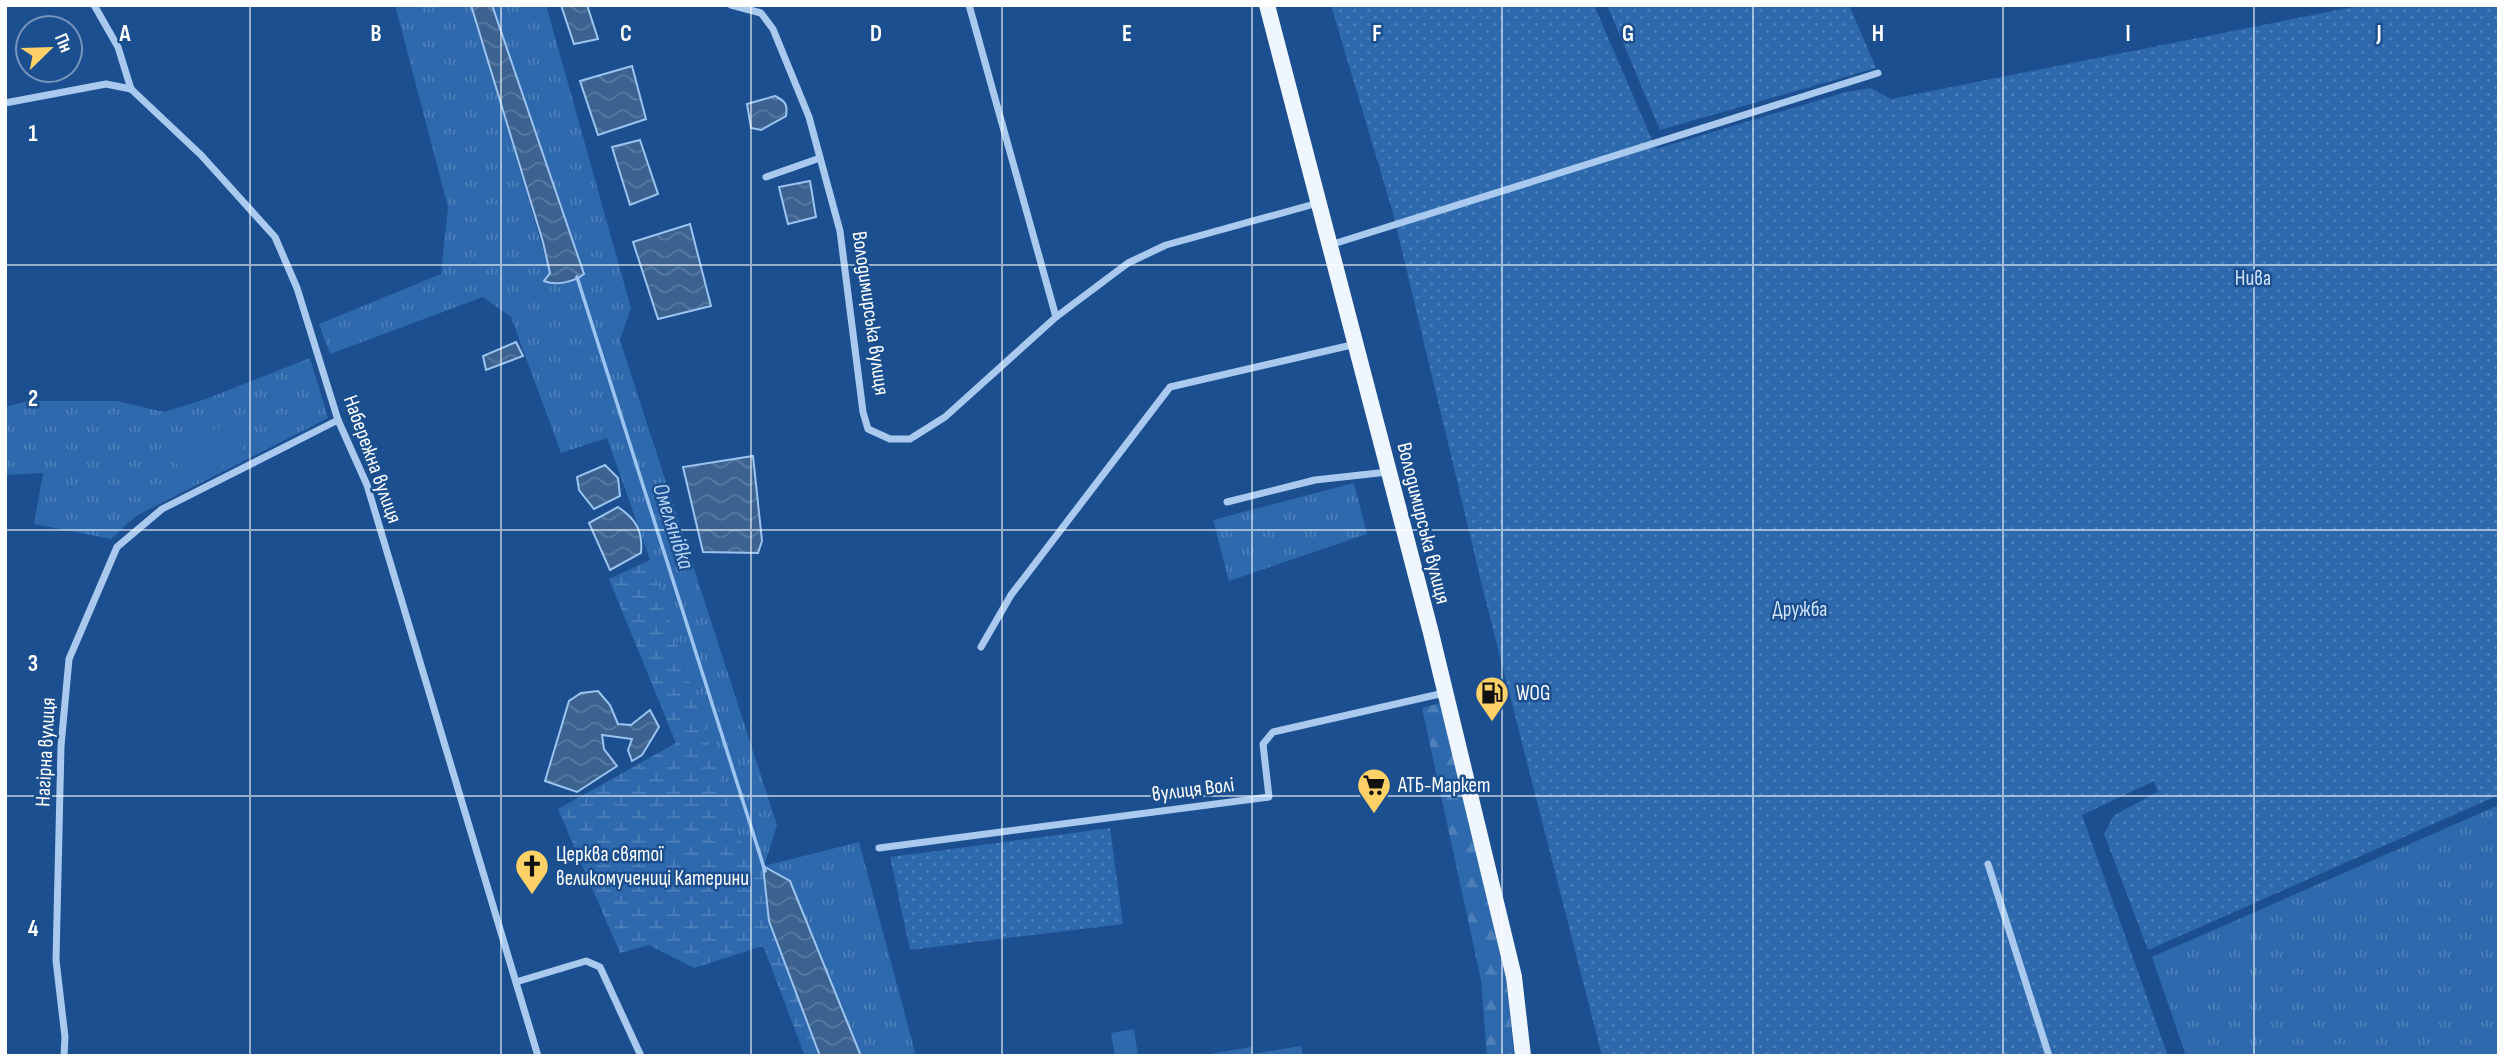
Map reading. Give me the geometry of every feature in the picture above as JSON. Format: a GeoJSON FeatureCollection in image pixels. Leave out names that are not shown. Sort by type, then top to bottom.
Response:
{"type":"FeatureCollection","features":[{"type":"Feature","properties":{"kind":"main road","name":"Володимирська вулиця"},"geometry":{"type":"LineString","coordinates":[[1267,5],[1445,692],[1514,977],[1523,1056]]}},
{"type":"Feature","properties":{"kind":"street","name":"Набережна вулиця"},"geometry":{"type":"LineString","coordinates":[[94,5],[118,47],[131,89],[201,155],[275,237],[297,288],[338,420],[367,485],[538,1056]]}},
{"type":"Feature","properties":{"kind":"street","name":"Володимирська вулиця"},"geometry":{"type":"LineString","coordinates":[[732,5],[761,13],[773,29],[809,117],[840,231],[868,429],[890,439],[910,439],[945,416],[1056,317],[1128,263],[1166,245],[1319,202]]}},
{"type":"Feature","properties":{"kind":"street"},"geometry":{"type":"LineString","coordinates":[[970,5],[1056,317]]}},
{"type":"Feature","properties":{"kind":"street"},"geometry":{"type":"LineString","coordinates":[[1330,246],[1878,73]]}},
{"type":"Feature","properties":{"kind":"street"},"geometry":{"type":"LineString","coordinates":[[5,103],[106,84],[131,89]]}},
{"type":"Feature","properties":{"kind":"street"},"geometry":{"type":"LineString","coordinates":[[766,177],[820,158]]}},
{"type":"Feature","properties":{"kind":"street"},"geometry":{"type":"LineString","coordinates":[[981,647],[1011,595],[1170,387],[1328,348],[1356,344]]}},
{"type":"Feature","properties":{"kind":"street","name":"Нагірна вулиця"},"geometry":{"type":"LineString","coordinates":[[64,1056],[65,1037],[56,960],[61,746],[69,659],[101,584],[117,547],[162,509],[338,420]]}},
{"type":"Feature","properties":{"kind":"street"},"geometry":{"type":"LineString","coordinates":[[1227,502],[1315,480],[1390,472]]}},
{"type":"Feature","properties":{"kind":"street","name":"вулиця Волі"},"geometry":{"type":"LineString","coordinates":[[879,848],[1269,797],[1263,744],[1273,732],[1445,692]]}},
{"type":"Feature","properties":{"kind":"street"},"geometry":{"type":"LineString","coordinates":[[1988,864],[2049,1056]]}},
{"type":"Feature","properties":{"kind":"street"},"geometry":{"type":"LineString","coordinates":[[516,982],[586,961],[600,967],[641,1056]]}},
{"type":"Feature","properties":{"kind":"green space"},"geometry":{"type":"Polygon","coordinates":[[[395,5],[471,5],[550,273],[584,274],[492,5],[546,5],[631,308],[620,340],[777,825],[764,866],[859,842],[916,1056],[861,1056],[790,881],[763,866],[747,862],[650,560],[607,438],[561,453],[511,317],[483,297],[330,354],[319,324],[441,274],[448,207],[395,5]]]}},
{"type":"Feature","properties":{"kind":"green space","name":"Дружба"},"geometry":{"type":"Polygon","coordinates":[[[1331,5],[1594,5],[1656,149],[1846,92],[1871,88],[1891,99],[2363,5],[2499,5],[2499,795],[2148,950],[2104,834],[2114,815],[2158,792],[2154,781],[2082,815],[2168,1056],[1602,1056],[1485,598],[1393,213],[1331,5]]]}},
{"type":"Feature","properties":{"kind":"green space"},"geometry":{"type":"Polygon","coordinates":[[[1607,5],[1849,5],[1876,68],[1660,130],[1607,5]]]}},
{"type":"Feature","properties":{"kind":"green space"},"geometry":{"type":"Polygon","coordinates":[[[310,358],[328,418],[136,516],[111,539],[34,524],[43,473],[5,475],[5,407],[28,401],[117,401],[164,412],[206,399],[310,358]]]}},
{"type":"Feature","properties":{"kind":"green space"},"geometry":{"type":"Polygon","coordinates":[[[228,422],[245,453],[188,485],[171,453],[228,422]]]}},
{"type":"Feature","properties":{"kind":"green space"},"geometry":{"type":"Polygon","coordinates":[[[1354,483],[1367,534],[1229,581],[1213,520],[1354,483]]]}},
{"type":"Feature","properties":{"kind":"green space"},"geometry":{"type":"Polygon","coordinates":[[[650,560],[747,861],[763,866],[769,921],[820,1056],[805,1056],[763,946],[694,968],[649,945],[620,953],[558,809],[676,743],[609,579],[650,560]]]}},
{"type":"Feature","properties":{"kind":"green space"},"geometry":{"type":"Polygon","coordinates":[[[1440,703],[1506,979],[1514,1056],[1487,1056],[1481,980],[1422,708],[1440,703]]]}},
{"type":"Feature","properties":{"kind":"green space"},"geometry":{"type":"Polygon","coordinates":[[[2499,805],[2499,1056],[2186,1056],[2152,957],[2499,805]]]}},
{"type":"Feature","properties":{"kind":"green space"},"geometry":{"type":"Polygon","coordinates":[[[1110,828],[1123,924],[910,950],[890,857],[1110,828]]]}},
{"type":"Feature","properties":{"kind":"green space"},"geometry":{"type":"Polygon","coordinates":[[[1134,1029],[1138,1056],[1115,1056],[1111,1033],[1134,1029]]]}},
{"type":"Feature","properties":{"kind":"green space"},"geometry":{"type":"Polygon","coordinates":[[[1301,1046],[1303,1056],[1198,1056],[1251,1047],[1253,1054],[1301,1046]]]}},
{"type":"Feature","properties":{"kind":"water"},"geometry":{"type":"Polygon","coordinates":[[[471,5],[492,5],[584,274],[575,279],[559,283],[544,281],[550,273],[543,242],[471,5]]]}},
{"type":"Feature","properties":{"kind":"water"},"geometry":{"type":"Polygon","coordinates":[[[561,5],[587,5],[598,39],[574,44],[561,5]]]}},
{"type":"Feature","properties":{"kind":"water"},"geometry":{"type":"Polygon","coordinates":[[[632,66],[646,119],[598,135],[580,81],[632,66]]]}},
{"type":"Feature","properties":{"kind":"water"},"geometry":{"type":"Polygon","coordinates":[[[775,96],[785,103],[786,116],[761,130],[751,128],[747,104],[775,96]]]}},
{"type":"Feature","properties":{"kind":"water"},"geometry":{"type":"Polygon","coordinates":[[[640,140],[658,194],[630,205],[612,147],[640,140]]]}},
{"type":"Feature","properties":{"kind":"water"},"geometry":{"type":"Polygon","coordinates":[[[810,181],[816,217],[788,224],[779,187],[810,181]]]}},
{"type":"Feature","properties":{"kind":"water"},"geometry":{"type":"Polygon","coordinates":[[[690,224],[711,306],[658,319],[633,242],[690,224]]]}},
{"type":"Feature","properties":{"kind":"water"},"geometry":{"type":"Polygon","coordinates":[[[516,342],[523,356],[486,370],[483,356],[516,342]]]}},
{"type":"Feature","properties":{"kind":"water"},"geometry":{"type":"Polygon","coordinates":[[[753,456],[762,541],[758,553],[703,552],[683,467],[753,456]]]}},
{"type":"Feature","properties":{"kind":"water"},"geometry":{"type":"Polygon","coordinates":[[[605,465],[618,478],[620,496],[594,509],[579,490],[577,477],[605,465]]]}},
{"type":"Feature","properties":{"kind":"water"},"geometry":{"type":"Polygon","coordinates":[[[618,507],[637,526],[641,538],[641,553],[610,570],[589,523],[618,507]]]}},
{"type":"Feature","properties":{"kind":"water"},"geometry":{"type":"Polygon","coordinates":[[[598,691],[610,705],[618,724],[631,725],[650,710],[659,727],[642,755],[632,761],[628,750],[632,739],[602,735],[604,749],[617,766],[577,792],[545,781],[569,701],[581,693],[598,691]]]}},
{"type":"Feature","properties":{"kind":"water"},"geometry":{"type":"Polygon","coordinates":[[[763,866],[790,881],[861,1056],[820,1056],[769,921],[763,866]]]}},
{"type":"Feature","properties":{"kind":"waterway","name":"Омелянівка"},"geometry":{"type":"LineString","coordinates":[[577,277],[765,871]]}},
{"type":"Feature","properties":{"kind":"place","name":"WOG"},"geometry":{"type":"Point","coordinates":[1492,723]}},
{"type":"Feature","properties":{"kind":"place","name":"АТБ-Маркет"},"geometry":{"type":"Point","coordinates":[1374,815]}},
{"type":"Feature","properties":{"kind":"place","name":"Церква святої великомучениці Катерини"},"geometry":{"type":"Point","coordinates":[532,896]}},
{"type":"Feature","properties":{"kind":"park label","name":"Нива"},"geometry":{"type":"Point","coordinates":[2253,278]}}]}
